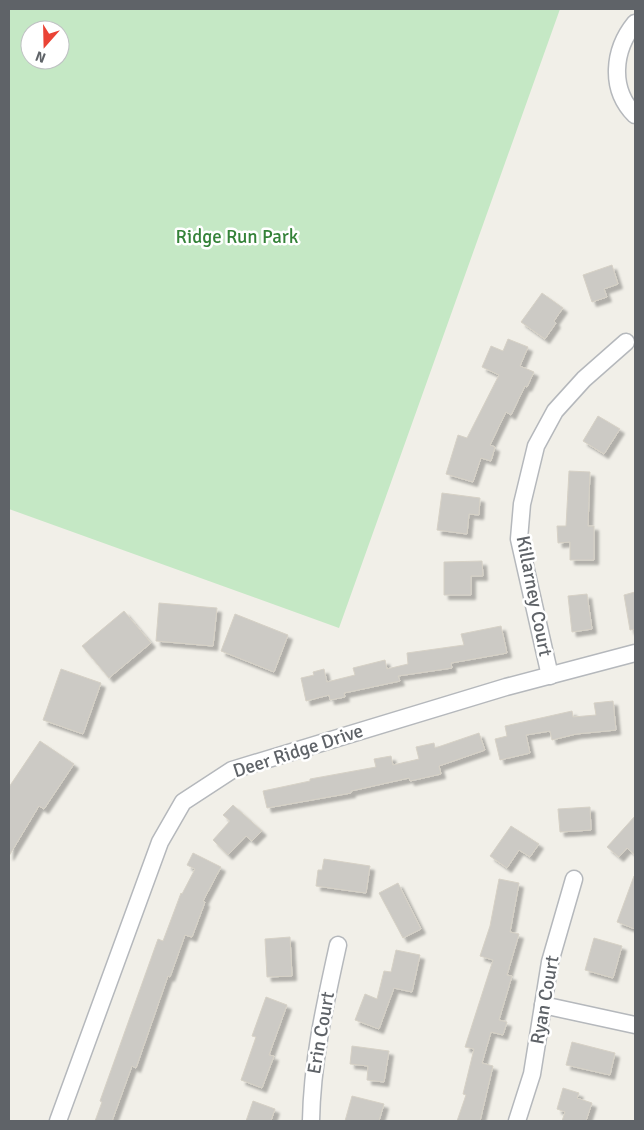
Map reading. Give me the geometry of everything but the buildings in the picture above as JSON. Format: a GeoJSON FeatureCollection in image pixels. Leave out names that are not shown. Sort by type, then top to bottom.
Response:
{"type":"FeatureCollection","features":[{"type":"Feature","properties":{"kind":"street"},"geometry":{"type":"LineString","coordinates":[[635,23],[624,37],[617,57],[617,78],[623,98],[635,115]]}},
{"type":"Feature","properties":{"kind":"street","name":"Killarney Court"},"geometry":{"type":"LineString","coordinates":[[550,676],[519,539],[522,504],[536,446],[555,411],[584,379],[626,342]]}},
{"type":"Feature","properties":{"kind":"street","name":"Deer Ridge Drive"},"geometry":{"type":"LineString","coordinates":[[58,1121],[160,842],[182,802],[232,770],[550,676],[635,653]]}},
{"type":"Feature","properties":{"kind":"street","name":"Ryan Court"},"geometry":{"type":"LineString","coordinates":[[517,1121],[532,1074],[550,962],[574,879]]}},
{"type":"Feature","properties":{"kind":"street","name":"Erin Court"},"geometry":{"type":"LineString","coordinates":[[311,1121],[312,1087],[320,1021],[338,945]]}},
{"type":"Feature","properties":{"kind":"street"},"geometry":{"type":"LineString","coordinates":[[543,1005],[635,1025]]}},
{"type":"Feature","properties":{"kind":"green space","name":"Ridge Run Park"},"geometry":{"type":"Polygon","coordinates":[[[9,9],[560,9],[339,628],[9,509],[9,9]]]}}]}
